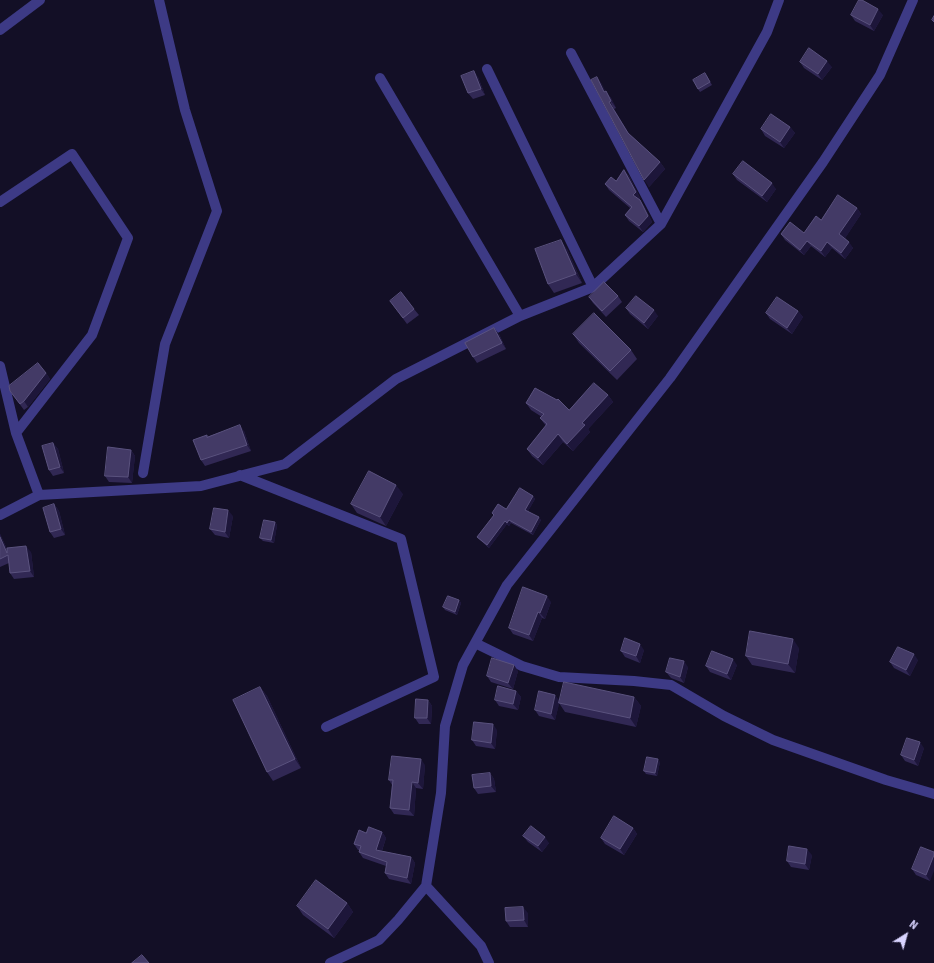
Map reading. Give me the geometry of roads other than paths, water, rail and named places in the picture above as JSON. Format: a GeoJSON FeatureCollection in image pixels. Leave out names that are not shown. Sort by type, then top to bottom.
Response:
{"type":"FeatureCollection","features":[{"type":"Feature","properties":{"kind":"street"},"geometry":{"type":"LineString","coordinates":[[0,30],[40,0]]}},
{"type":"Feature","properties":{"kind":"street"},"geometry":{"type":"LineString","coordinates":[[143,473],[165,344],[217,211],[185,110],[159,0]]}},
{"type":"Feature","properties":{"kind":"street"},"geometry":{"type":"LineString","coordinates":[[0,515],[39,495],[201,486],[285,464],[396,379],[520,316],[593,287],[661,224],[767,32],[779,0]]}},
{"type":"Feature","properties":{"kind":"street"},"geometry":{"type":"LineString","coordinates":[[330,963],[379,940],[398,920],[426,886],[441,793],[445,726],[463,665],[507,585],[670,378],[823,162],[880,75],[913,0]]}},
{"type":"Feature","properties":{"kind":"street"},"geometry":{"type":"LineString","coordinates":[[571,53],[661,224]]}},
{"type":"Feature","properties":{"kind":"street"},"geometry":{"type":"LineString","coordinates":[[487,69],[593,287]]}},
{"type":"Feature","properties":{"kind":"street"},"geometry":{"type":"LineString","coordinates":[[380,78],[520,316]]}},
{"type":"Feature","properties":{"kind":"street"},"geometry":{"type":"LineString","coordinates":[[0,202],[72,154],[128,238],[92,335],[16,433]]}},
{"type":"Feature","properties":{"kind":"street"},"geometry":{"type":"LineString","coordinates":[[0,366],[16,433],[39,495]]}},
{"type":"Feature","properties":{"kind":"street"},"geometry":{"type":"LineString","coordinates":[[240,475],[401,539],[434,677],[326,727]]}},
{"type":"Feature","properties":{"kind":"street"},"geometry":{"type":"LineString","coordinates":[[475,644],[522,666],[559,677],[634,681],[671,686],[724,716],[773,740],[886,780],[934,794]]}},
{"type":"Feature","properties":{"kind":"street"},"geometry":{"type":"LineString","coordinates":[[426,886],[480,946],[489,963]]}}]}
